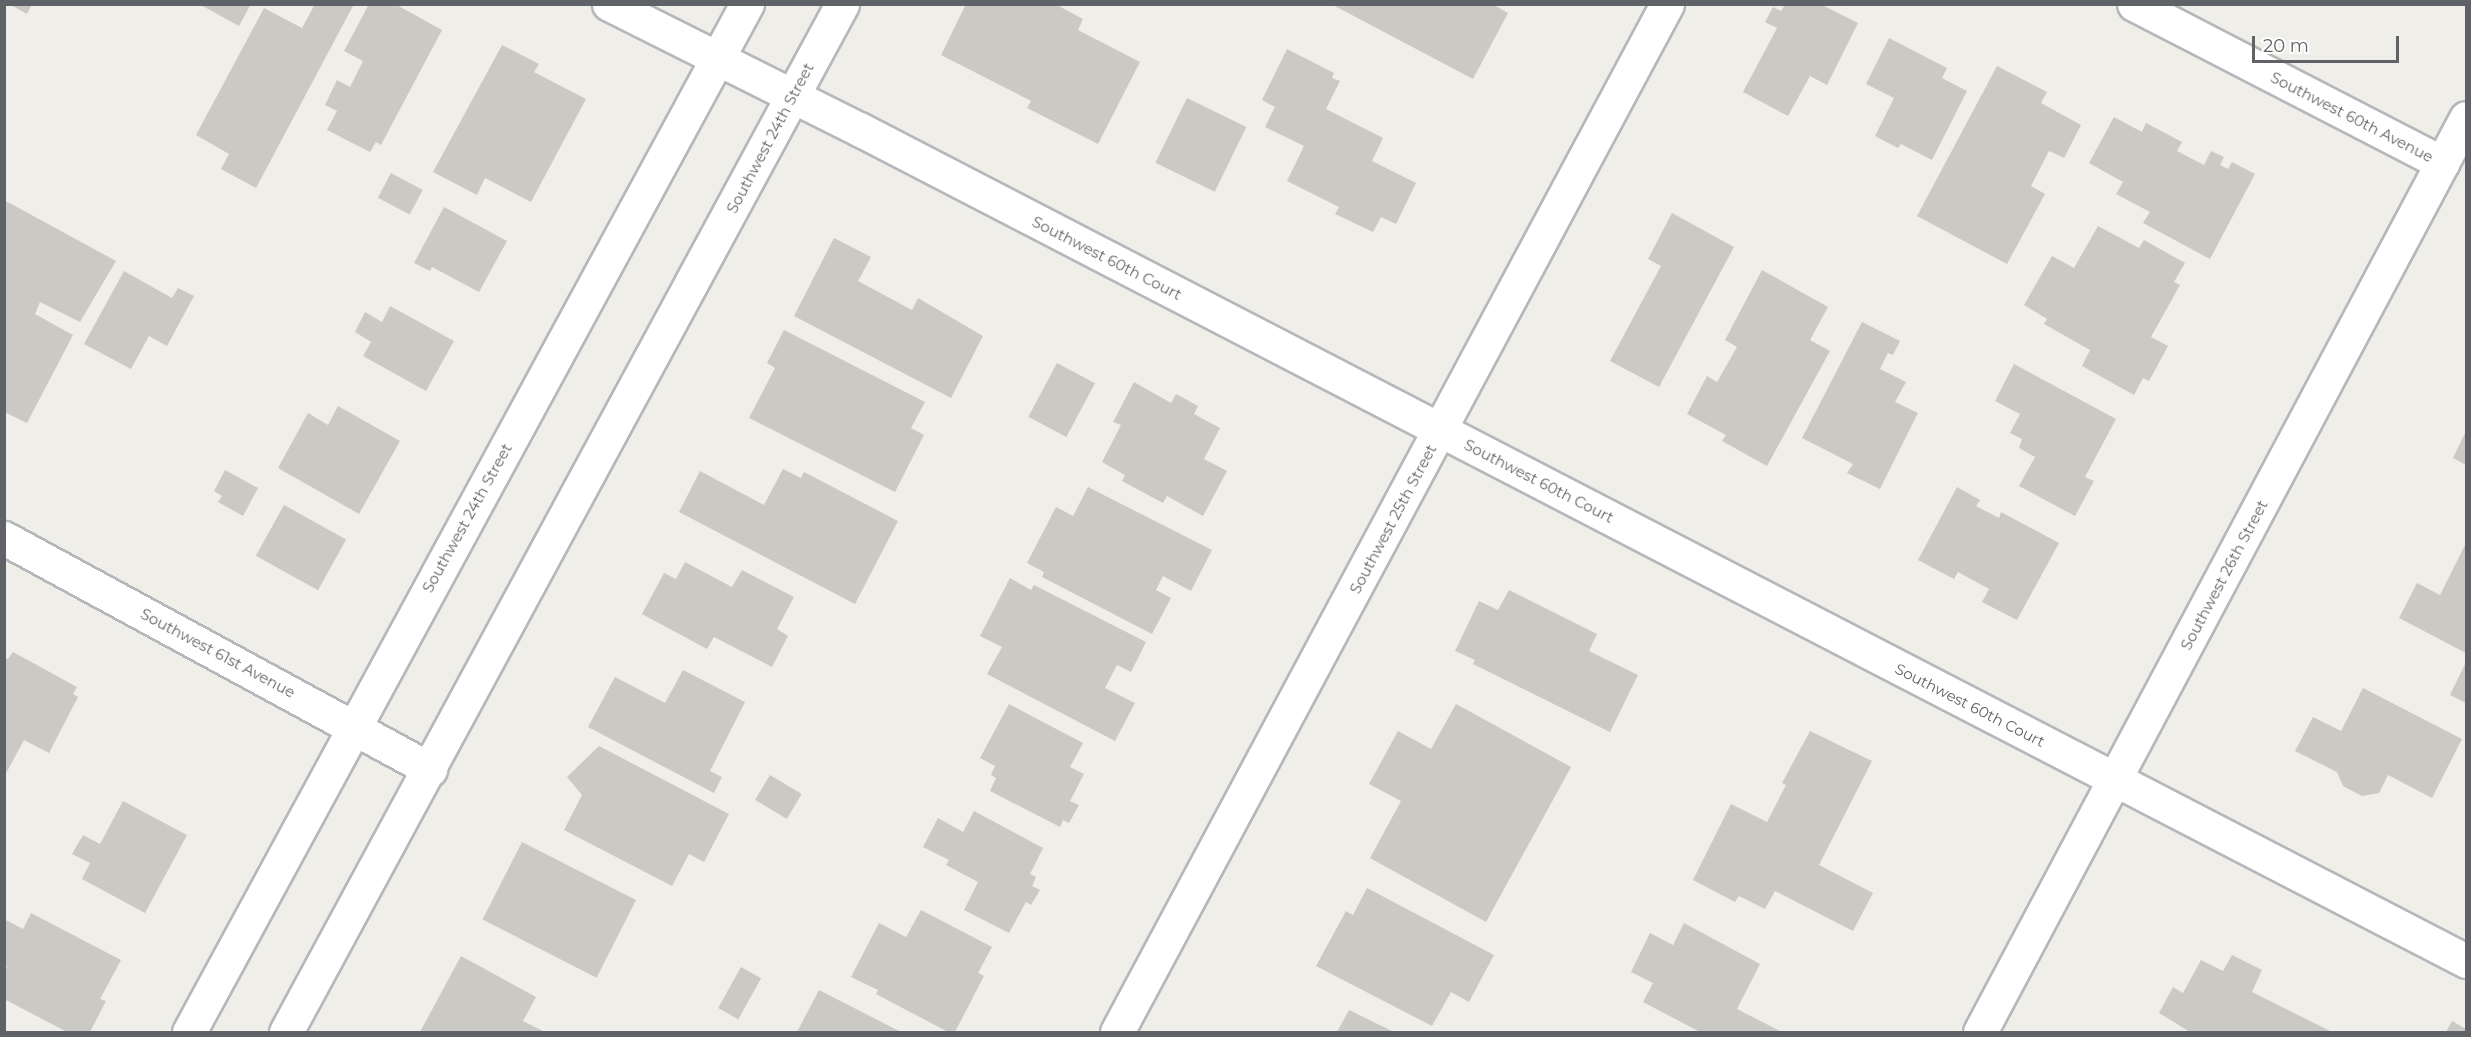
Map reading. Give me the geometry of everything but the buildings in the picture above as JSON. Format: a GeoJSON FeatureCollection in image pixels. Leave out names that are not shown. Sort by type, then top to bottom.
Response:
{"type":"FeatureCollection","features":[{"type":"Feature","properties":{"kind":"street","name":"Southwest 60th Court"},"geometry":{"type":"LineString","coordinates":[[609,4],[1440,430],[2466,961]]}},
{"type":"Feature","properties":{"kind":"street","name":"Southwest 24th Street"},"geometry":{"type":"LineString","coordinates":[[189,1032],[353,726],[747,4]]}},
{"type":"Feature","properties":{"kind":"street","name":"Southwest 24th Street"},"geometry":{"type":"LineString","coordinates":[[286,1032],[842,4]]}},
{"type":"Feature","properties":{"kind":"street","name":"Southwest 25th Street"},"geometry":{"type":"LineString","coordinates":[[1117,1032],[1666,4]]}},
{"type":"Feature","properties":{"kind":"street","name":"Southwest 60th Avenue"},"geometry":{"type":"LineString","coordinates":[[2134,4],[2442,163]]}},
{"type":"Feature","properties":{"kind":"street","name":"Southwest 26th Street"},"geometry":{"type":"LineString","coordinates":[[1980,1032],[2466,118]]}},
{"type":"Feature","properties":{"kind":"street","name":"Southwest 61st Avenue"},"geometry":{"type":"LineString","coordinates":[[4,538],[430,769]]}}]}
